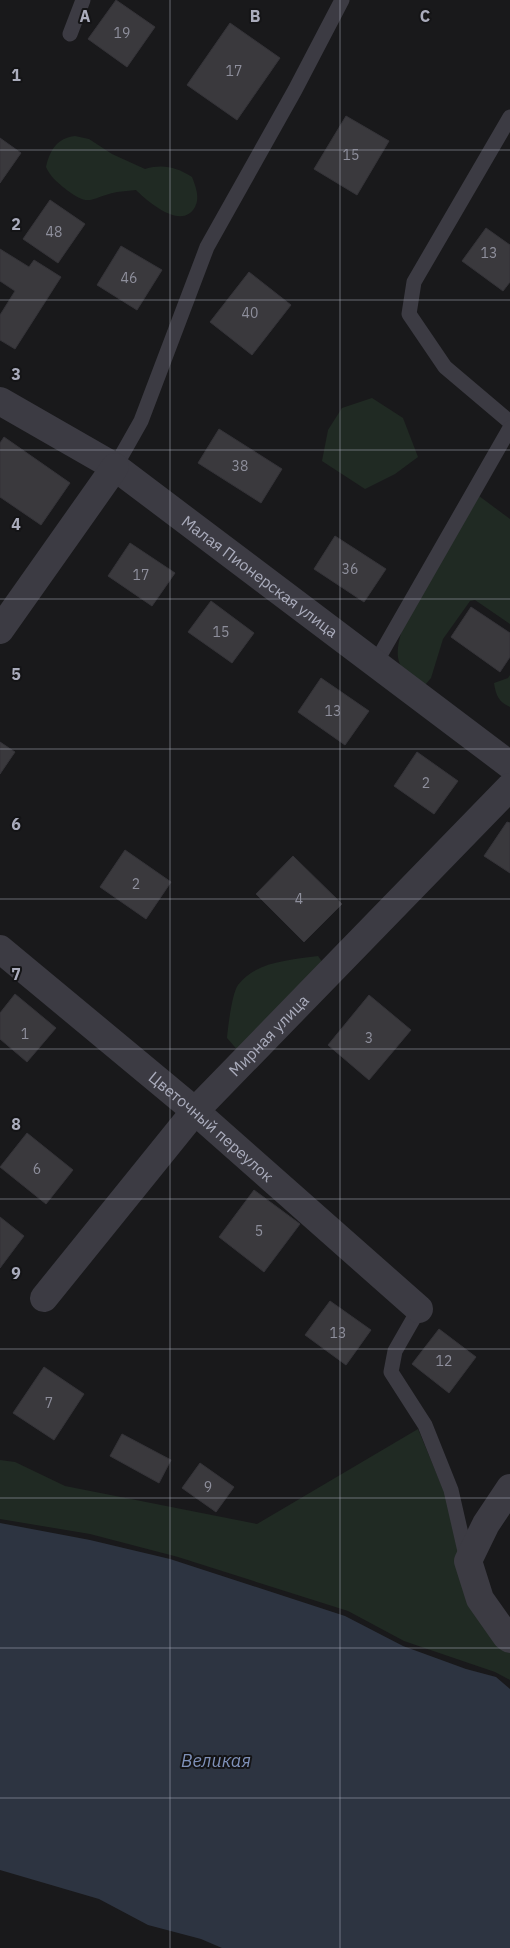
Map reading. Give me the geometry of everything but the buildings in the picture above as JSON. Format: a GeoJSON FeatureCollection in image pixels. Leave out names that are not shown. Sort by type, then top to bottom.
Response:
{"type":"FeatureCollection","features":[{"type":"Feature","properties":{"kind":"street","name":"Малая Пионерская улица"},"geometry":{"type":"LineString","coordinates":[[0,401],[115,467],[510,766]]}},
{"type":"Feature","properties":{"kind":"street"},"geometry":{"type":"LineString","coordinates":[[0,630],[115,467]]}},
{"type":"Feature","properties":{"kind":"street","name":"Мирная улица"},"geometry":{"type":"LineString","coordinates":[[44,1298],[195,1111],[510,786]]}},
{"type":"Feature","properties":{"kind":"street","name":"Цветочный переулок"},"geometry":{"type":"LineString","coordinates":[[0,949],[195,1111],[419,1309]]}},
{"type":"Feature","properties":{"kind":"street"},"geometry":{"type":"LineString","coordinates":[[510,1488],[486,1524],[468,1561],[480,1599],[510,1639]]}},
{"type":"Feature","properties":{"kind":"lane"},"geometry":{"type":"LineString","coordinates":[[70,34],[83,0]]}},
{"type":"Feature","properties":{"kind":"lane"},"geometry":{"type":"LineString","coordinates":[[115,467],[142,421],[207,247],[296,90],[342,0]]}},
{"type":"Feature","properties":{"kind":"lane"},"geometry":{"type":"LineString","coordinates":[[510,117],[414,282],[409,314],[445,367],[510,422]]}},
{"type":"Feature","properties":{"kind":"lane"},"geometry":{"type":"LineString","coordinates":[[374,664],[510,428]]}},
{"type":"Feature","properties":{"kind":"lane"},"geometry":{"type":"LineString","coordinates":[[419,1309],[395,1351],[391,1372],[425,1425],[447,1481],[468,1561]]}},
{"type":"Feature","properties":{"kind":"shaded area"},"geometry":{"type":"Polygon","coordinates":[[[75,136],[89,139],[112,154],[145,169],[169,167],[192,177],[197,196],[195,207],[189,214],[182,216],[174,215],[157,207],[136,190],[117,192],[90,200],[79,198],[72,194],[49,173],[46,167],[55,146],[63,139],[75,136]]]}},
{"type":"Feature","properties":{"kind":"shaded area"},"geometry":{"type":"Polygon","coordinates":[[[372,398],[403,418],[418,457],[395,474],[365,489],[322,461],[328,430],[342,408],[372,398]]]}},
{"type":"Feature","properties":{"kind":"shaded area"},"geometry":{"type":"Polygon","coordinates":[[[479,496],[510,519],[510,624],[475,600],[470,601],[443,639],[431,678],[425,685],[403,670],[398,657],[399,640],[402,630],[479,496]]]}},
{"type":"Feature","properties":{"kind":"shaded area"},"geometry":{"type":"Polygon","coordinates":[[[510,675],[510,707],[499,698],[494,683],[508,678],[510,675]]]}},
{"type":"Feature","properties":{"kind":"shaded area"},"geometry":{"type":"Polygon","coordinates":[[[318,956],[323,963],[240,1053],[227,1038],[232,1002],[238,985],[245,977],[264,966],[318,956]]]}},
{"type":"Feature","properties":{"kind":"shaded area"},"geometry":{"type":"Polygon","coordinates":[[[418,1429],[510,1649],[510,1680],[495,1672],[404,1641],[348,1611],[178,1557],[90,1534],[0,1519],[0,1460],[15,1462],[65,1486],[257,1524],[418,1429]]]}},
{"type":"Feature","properties":{"kind":"water","name":"Великая"},"geometry":{"type":"Polygon","coordinates":[[[0,1523],[90,1540],[170,1559],[345,1616],[403,1646],[466,1669],[496,1677],[510,1689],[510,1948],[222,1948],[201,1939],[148,1925],[99,1899],[0,1870],[0,1523]]]}}]}
